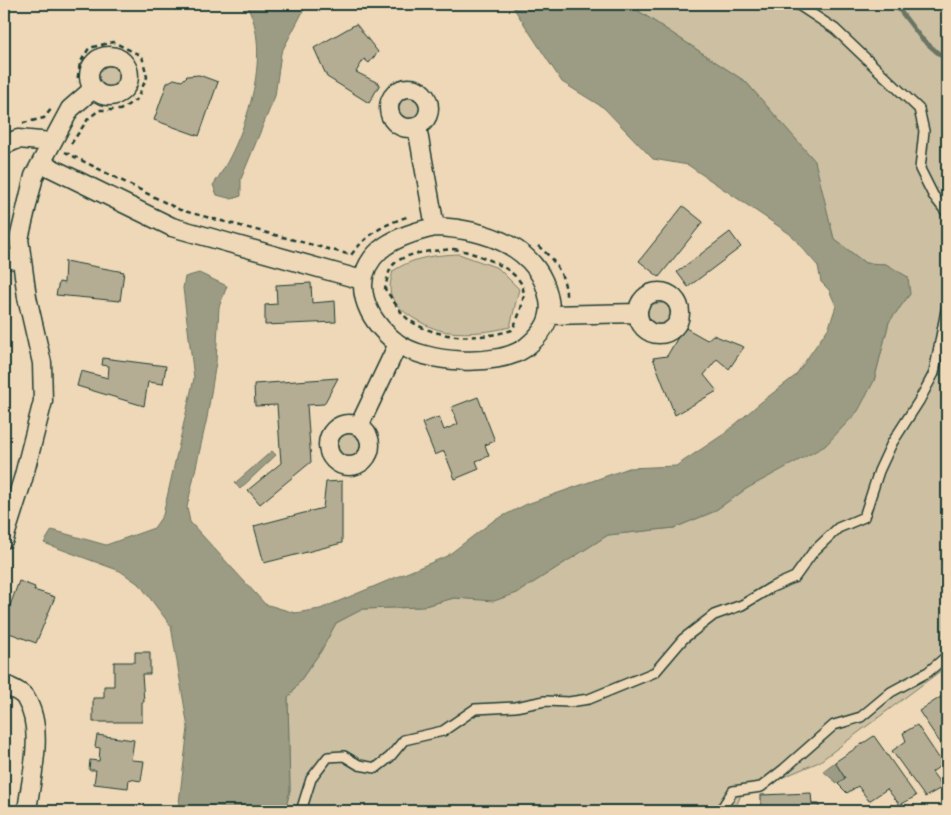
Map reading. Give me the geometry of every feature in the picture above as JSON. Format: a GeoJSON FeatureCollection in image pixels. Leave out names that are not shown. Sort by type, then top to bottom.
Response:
{"type":"FeatureCollection","features":[{"type":"Feature","properties":{"kind":"street"},"geometry":{"type":"LineString","coordinates":[[4,540],[23,479],[43,401],[42,363],[19,239],[34,176],[70,108],[85,88]]}},
{"type":"Feature","properties":{"kind":"street"},"geometry":{"type":"LineString","coordinates":[[417,127],[435,226]]}},
{"type":"Feature","properties":{"kind":"street"},"geometry":{"type":"LineString","coordinates":[[4,145],[18,140],[52,142]]}},
{"type":"Feature","properties":{"kind":"street"},"geometry":{"type":"LineString","coordinates":[[41,163],[172,227],[362,280]]}},
{"type":"Feature","properties":{"kind":"street"},"geometry":{"type":"LineString","coordinates":[[557,314],[550,303],[543,277],[533,263],[519,250],[501,240],[478,233],[435,226],[412,234],[381,249],[364,270],[362,280],[367,308],[381,327],[398,344],[451,360],[487,361],[522,349],[537,338],[557,314],[638,313]]}},
{"type":"Feature","properties":{"kind":"street"},"geometry":{"type":"LineString","coordinates":[[4,258],[22,261]]}},
{"type":"Feature","properties":{"kind":"street"},"geometry":{"type":"LineString","coordinates":[[359,426],[398,344]]}},
{"type":"Feature","properties":{"kind":"street"},"geometry":{"type":"LineString","coordinates":[[4,684],[26,697],[34,717],[35,740],[27,811]]}},
{"type":"Feature","properties":{"kind":"lane"},"geometry":{"type":"LineString","coordinates":[[797,4],[835,28],[919,109],[924,131],[920,169],[933,195],[947,213]]}},
{"type":"Feature","properties":{"kind":"lane"},"geometry":{"type":"LineString","coordinates":[[301,811],[311,779],[328,757],[344,756],[359,765],[376,768],[390,757],[404,740],[443,731],[475,709],[515,707],[545,701],[569,702],[589,699],[655,672],[683,640],[714,615],[742,605],[772,587],[795,577],[813,552],[838,528],[864,517],[879,471],[892,443],[919,401],[934,373],[947,305]]}},
{"type":"Feature","properties":{"kind":"lane"},"geometry":{"type":"LineString","coordinates":[[720,811],[733,791],[761,787],[784,770],[834,725],[861,717],[890,692],[928,672],[947,656]]}},
{"type":"Feature","properties":{"kind":"path"},"geometry":{"type":"LineString","coordinates":[[85,88],[80,63],[89,48],[113,42],[142,56],[147,77],[137,99],[120,110],[99,110],[88,119],[64,153],[180,210],[351,255],[372,232],[394,220],[418,214]]}},
{"type":"Feature","properties":{"kind":"path"},"geometry":{"type":"LineString","coordinates":[[20,124],[44,118],[55,103]]}},
{"type":"Feature","properties":{"kind":"path"},"geometry":{"type":"LineString","coordinates":[[537,245],[559,269],[567,291],[557,314]]}},
{"type":"Feature","properties":{"kind":"path"},"geometry":{"type":"LineString","coordinates":[[454,249],[474,252],[500,265],[521,283],[524,292],[517,321],[512,330],[484,336],[451,336],[434,330],[409,320],[393,300],[385,289],[388,273],[395,263],[422,253],[454,249]]}},
{"type":"Feature","properties":{"kind":"shaded area"},"geometry":{"type":"Polygon","coordinates":[[[246,4],[307,4],[281,53],[275,96],[241,179],[241,196],[232,199],[217,195],[213,185],[225,167],[235,146],[245,122],[252,97],[257,47],[254,24],[246,4]]]}},
{"type":"Feature","properties":{"kind":"shaded area"},"geometry":{"type":"Polygon","coordinates":[[[511,4],[628,4],[746,82],[815,161],[834,239],[865,263],[886,264],[908,277],[910,294],[889,322],[874,381],[858,411],[825,446],[746,489],[713,512],[674,528],[608,535],[517,593],[494,601],[454,598],[421,607],[363,609],[336,623],[321,651],[288,698],[290,790],[285,811],[178,811],[188,728],[171,626],[140,585],[120,571],[44,543],[52,530],[106,545],[154,528],[163,515],[194,378],[183,288],[185,277],[199,273],[227,286],[219,307],[216,362],[207,418],[187,507],[190,522],[265,604],[295,613],[320,609],[447,556],[493,521],[527,504],[629,468],[676,466],[724,434],[795,376],[829,327],[836,306],[829,290],[821,282],[818,266],[790,234],[688,165],[653,159],[604,108],[562,82],[511,4]]]}},
{"type":"Feature","properties":{"kind":"shaded area"},"geometry":{"type":"Polygon","coordinates":[[[628,4],[947,4],[947,666],[819,762],[741,795],[734,811],[285,811],[290,790],[288,698],[321,651],[336,623],[363,609],[421,607],[454,598],[494,600],[517,593],[608,535],[674,528],[713,512],[746,489],[874,381],[889,322],[910,294],[886,264],[865,263],[834,239],[814,161],[746,82],[628,4]]]}},
{"type":"Feature","properties":{"kind":"shaded area"},"geometry":{"type":"Polygon","coordinates":[[[114,63],[120,78],[116,88],[109,90],[100,86],[96,78],[98,70],[114,63]]]}},
{"type":"Feature","properties":{"kind":"shaded area"},"geometry":{"type":"Polygon","coordinates":[[[410,95],[416,98],[422,106],[423,112],[417,117],[411,118],[398,114],[397,107],[401,99],[410,95]]]}},
{"type":"Feature","properties":{"kind":"shaded area"},"geometry":{"type":"Polygon","coordinates":[[[459,254],[498,268],[519,289],[510,327],[472,333],[442,331],[408,315],[396,303],[390,291],[393,271],[401,266],[425,258],[459,254]]]}},
{"type":"Feature","properties":{"kind":"shaded area"},"geometry":{"type":"Polygon","coordinates":[[[670,302],[673,315],[666,324],[652,322],[648,318],[645,310],[653,304],[670,302]]]}},
{"type":"Feature","properties":{"kind":"shaded area"},"geometry":{"type":"Polygon","coordinates":[[[349,431],[359,435],[363,445],[359,455],[349,459],[339,455],[335,445],[339,435],[349,431]]]}},
{"type":"Feature","properties":{"kind":"shaded area"},"geometry":{"type":"Polygon","coordinates":[[[272,451],[276,455],[240,489],[235,483],[272,451]]]}},
{"type":"Feature","properties":{"kind":"shaded area"},"geometry":{"type":"Polygon","coordinates":[[[835,762],[845,778],[838,784],[823,771],[835,762]]]}},
{"type":"Feature","properties":{"kind":"building"},"geometry":{"type":"Polygon","coordinates":[[[356,24],[378,52],[369,63],[364,59],[356,72],[380,84],[369,103],[327,77],[314,48],[356,24]]]}},
{"type":"Feature","properties":{"kind":"building"},"geometry":{"type":"Polygon","coordinates":[[[199,75],[218,82],[199,136],[154,120],[167,83],[174,79],[182,81],[187,76],[199,75]]]}},
{"type":"Feature","properties":{"kind":"building"},"geometry":{"type":"Polygon","coordinates":[[[683,206],[703,222],[659,277],[639,261],[683,206]]]}},
{"type":"Feature","properties":{"kind":"building"},"geometry":{"type":"Polygon","coordinates":[[[730,232],[741,247],[688,287],[677,272],[730,232]]]}},
{"type":"Feature","properties":{"kind":"building"},"geometry":{"type":"Polygon","coordinates":[[[65,261],[124,272],[120,301],[56,295],[59,282],[64,283],[65,261]]]}},
{"type":"Feature","properties":{"kind":"building"},"geometry":{"type":"Polygon","coordinates":[[[311,283],[312,303],[335,301],[336,322],[265,325],[265,305],[277,304],[276,285],[311,283]]]}},
{"type":"Feature","properties":{"kind":"building"},"geometry":{"type":"Polygon","coordinates":[[[684,327],[707,340],[713,335],[744,347],[729,369],[717,359],[704,375],[717,391],[675,415],[653,358],[667,356],[684,327]]]}},
{"type":"Feature","properties":{"kind":"building"},"geometry":{"type":"Polygon","coordinates":[[[103,358],[166,366],[163,384],[148,382],[144,406],[77,386],[81,371],[108,378],[109,366],[102,365],[103,358]]]}},
{"type":"Feature","properties":{"kind":"building"},"geometry":{"type":"Polygon","coordinates":[[[338,378],[324,404],[307,405],[311,462],[260,504],[248,490],[281,463],[277,405],[255,406],[254,384],[338,378]]]}},
{"type":"Feature","properties":{"kind":"building"},"geometry":{"type":"Polygon","coordinates":[[[478,397],[495,441],[485,445],[489,456],[476,461],[479,469],[455,479],[444,451],[435,455],[422,423],[439,417],[444,430],[458,424],[452,407],[478,397]]]}},
{"type":"Feature","properties":{"kind":"building"},"geometry":{"type":"Polygon","coordinates":[[[342,481],[342,543],[264,563],[254,526],[323,508],[326,482],[342,481]]]}},
{"type":"Feature","properties":{"kind":"building"},"geometry":{"type":"Polygon","coordinates":[[[19,581],[35,587],[34,590],[55,597],[36,643],[4,631],[4,622],[19,581]]]}},
{"type":"Feature","properties":{"kind":"building"},"geometry":{"type":"Polygon","coordinates":[[[135,652],[150,652],[150,674],[142,674],[144,702],[142,702],[142,722],[93,722],[93,698],[104,698],[104,686],[114,686],[114,662],[135,662],[135,652]]]}},
{"type":"Feature","properties":{"kind":"building"},"geometry":{"type":"Polygon","coordinates":[[[947,693],[947,753],[919,711],[947,693]]]}},
{"type":"Feature","properties":{"kind":"building"},"geometry":{"type":"Polygon","coordinates":[[[917,725],[943,764],[932,772],[943,787],[925,797],[892,751],[906,741],[903,733],[917,725]]]}},
{"type":"Feature","properties":{"kind":"building"},"geometry":{"type":"Polygon","coordinates":[[[97,735],[134,740],[131,760],[144,761],[141,781],[129,779],[128,788],[94,784],[96,770],[89,770],[90,760],[99,761],[100,748],[95,747],[97,735]]]}},
{"type":"Feature","properties":{"kind":"building"},"geometry":{"type":"Polygon","coordinates":[[[874,736],[916,796],[900,805],[887,789],[869,801],[858,786],[847,793],[838,784],[845,778],[835,762],[874,736]]]}},
{"type":"Feature","properties":{"kind":"building"},"geometry":{"type":"Polygon","coordinates":[[[811,793],[812,804],[819,804],[819,811],[761,811],[761,795],[811,793]]]}},
{"type":"Feature","properties":{"kind":"waterway"},"geometry":{"type":"LineString","coordinates":[[895,4],[921,38],[947,61]]}}]}
